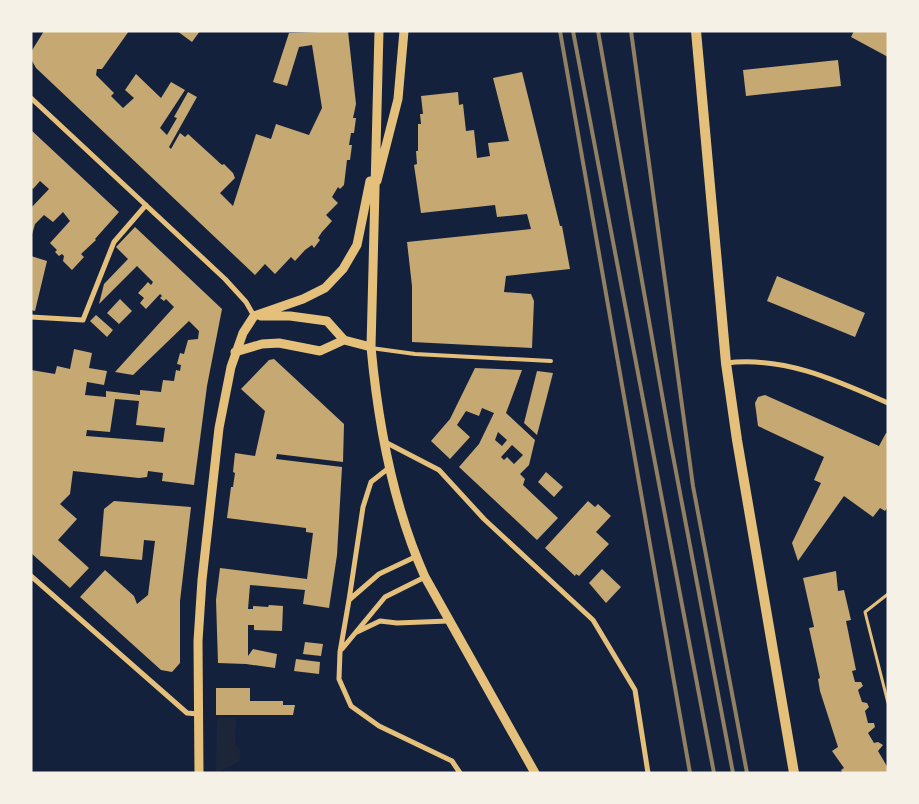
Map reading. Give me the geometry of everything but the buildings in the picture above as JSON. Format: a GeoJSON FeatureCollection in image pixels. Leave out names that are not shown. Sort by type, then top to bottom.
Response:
{"type":"FeatureCollection","features":[{"type":"Feature","properties":{"kind":"main road"},"geometry":{"type":"LineString","coordinates":[[696,31],[726,363],[737,440],[794,773]]}},
{"type":"Feature","properties":{"kind":"street"},"geometry":{"type":"LineString","coordinates":[[380,31],[374,156],[371,347],[375,393],[390,467],[416,556],[425,577],[535,773]]}},
{"type":"Feature","properties":{"kind":"street"},"geometry":{"type":"LineString","coordinates":[[373,195],[398,99],[404,31]]}},
{"type":"Feature","properties":{"kind":"street"},"geometry":{"type":"LineString","coordinates":[[31,98],[225,280],[246,302],[254,316]]}},
{"type":"Feature","properties":{"kind":"street"},"geometry":{"type":"LineString","coordinates":[[199,773],[198,641],[202,580],[220,428],[235,352],[243,333],[254,316],[303,299],[325,288],[343,269],[357,245],[374,156]]}},
{"type":"Feature","properties":{"kind":"street"},"geometry":{"type":"LineString","coordinates":[[31,317],[83,320],[114,242],[146,205]]}},
{"type":"Feature","properties":{"kind":"street"},"geometry":{"type":"LineString","coordinates":[[254,316],[290,316],[327,321],[344,340],[371,347]]}},
{"type":"Feature","properties":{"kind":"street"},"geometry":{"type":"LineString","coordinates":[[235,352],[262,344],[279,344],[320,351],[344,340]]}},
{"type":"Feature","properties":{"kind":"street"},"geometry":{"type":"LineString","coordinates":[[726,363],[746,360],[788,365],[846,385],[888,403]]}},
{"type":"Feature","properties":{"kind":"street"},"geometry":{"type":"LineString","coordinates":[[385,442],[439,470],[484,518],[593,620],[635,690],[648,773]]}},
{"type":"Feature","properties":{"kind":"street"},"geometry":{"type":"LineString","coordinates":[[390,467],[371,482],[363,508],[340,652],[339,680],[351,706],[379,726],[452,761],[460,773]]}},
{"type":"Feature","properties":{"kind":"street"},"geometry":{"type":"LineString","coordinates":[[349,600],[379,574],[416,556]]}},
{"type":"Feature","properties":{"kind":"street"},"geometry":{"type":"LineString","coordinates":[[31,576],[187,713],[198,714]]}},
{"type":"Feature","properties":{"kind":"street"},"geometry":{"type":"LineString","coordinates":[[340,652],[385,597],[425,577]]}},
{"type":"Feature","properties":{"kind":"street"},"geometry":{"type":"LineString","coordinates":[[354,633],[380,621],[396,623],[448,621]]}},
{"type":"Feature","properties":{"kind":"lane"},"geometry":{"type":"LineString","coordinates":[[371,347],[415,354],[551,361]]}},
{"type":"Feature","properties":{"kind":"path"},"geometry":{"type":"LineString","coordinates":[[888,594],[865,612],[888,703]]}},
{"type":"Feature","properties":{"kind":"shaded area"},"geometry":{"type":"Polygon","coordinates":[[[217,718],[236,718],[235,745],[241,750],[239,762],[216,773],[217,718]]]}},
{"type":"Feature","properties":{"kind":"railway"},"geometry":{"type":"LineString","coordinates":[[560,31],[690,773]]}},
{"type":"Feature","properties":{"kind":"railway"},"geometry":{"type":"LineString","coordinates":[[573,31],[714,773]]}},
{"type":"Feature","properties":{"kind":"railway"},"geometry":{"type":"LineString","coordinates":[[598,31],[670,440],[733,773]]}},
{"type":"Feature","properties":{"kind":"railway"},"geometry":{"type":"LineString","coordinates":[[631,31],[693,486],[747,773]]}}]}
